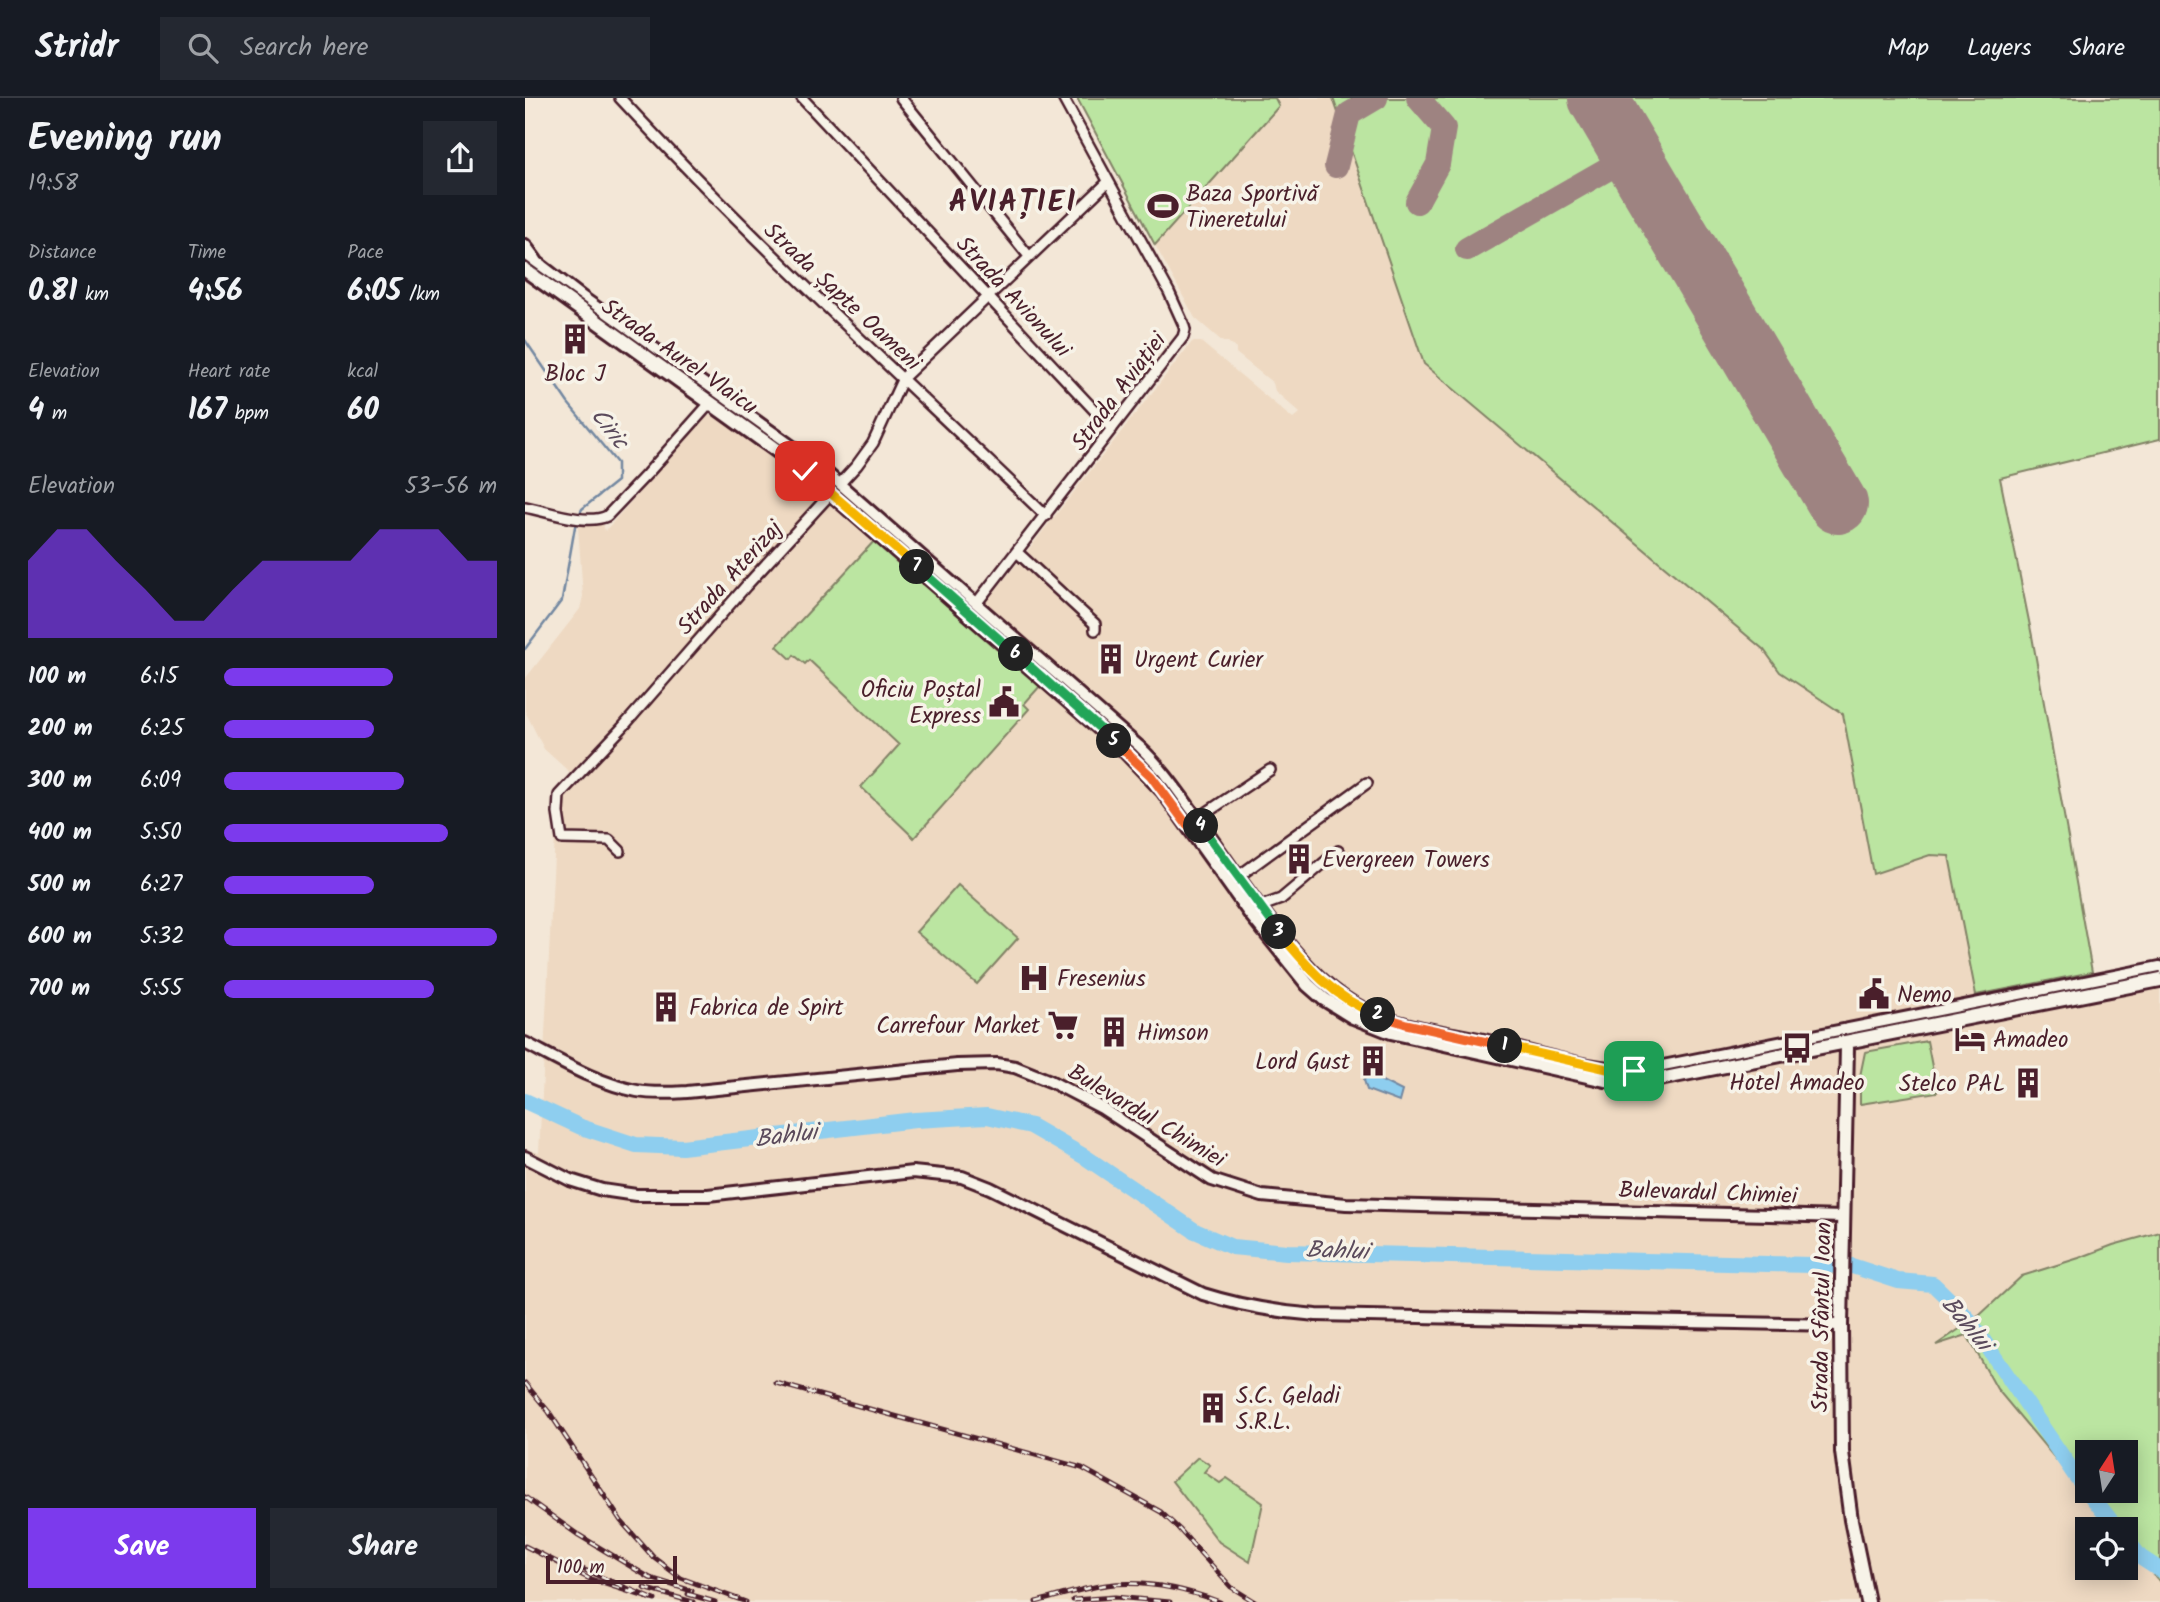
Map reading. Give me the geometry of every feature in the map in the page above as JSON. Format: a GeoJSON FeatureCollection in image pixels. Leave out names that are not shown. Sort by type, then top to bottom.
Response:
{"type":"FeatureCollection","features":[{"type":"Feature","properties":{"kind":"main road","name":"Strada Aurel Vlaicu"},"geometry":{"type":"LineString","coordinates":[[525,254],[714,398]]}},
{"type":"Feature","properties":{"kind":"main road","name":"Strada Aurel Vlaicu"},"geometry":{"type":"LineString","coordinates":[[525,270],[793,448],[972,609],[1148,756],[1167,778],[1204,845],[1312,973],[1342,997],[1366,1011],[1406,1024],[1586,1065],[1619,1071],[1648,1070],[2160,980]]}},
{"type":"Feature","properties":{"kind":"main road","name":"Strada Aurel Vlaicu"},"geometry":{"type":"LineString","coordinates":[[1233,880],[1268,936],[1308,985],[1324,999],[1353,1017],[1391,1032],[1621,1083],[1657,1082],[1844,1036],[2160,968]]}},
{"type":"Feature","properties":{"kind":"main road","name":"Strada Sfântul Ioan"},"geometry":{"type":"LineString","coordinates":[[1844,1036],[1841,1400],[1846,1486],[1858,1562],[1868,1602]]}},
{"type":"Feature","properties":{"kind":"street","name":"Strada Șapte Oameni"},"geometry":{"type":"LineString","coordinates":[[619,98],[762,247],[1046,516]]}},
{"type":"Feature","properties":{"kind":"street","name":"Strada Avionului"},"geometry":{"type":"LineString","coordinates":[[802,98],[1112,429]]}},
{"type":"Feature","properties":{"kind":"street"},"geometry":{"type":"LineString","coordinates":[[901,98],[1028,255]]}},
{"type":"Feature","properties":{"kind":"street","name":"Strada Aviației"},"geometry":{"type":"LineString","coordinates":[[972,609],[1183,337],[1185,330],[1169,292],[1063,98]]}},
{"type":"Feature","properties":{"kind":"street","name":"Strada Aterizaj"},"geometry":{"type":"LineString","coordinates":[[620,851],[609,840],[562,839],[558,813],[559,795],[836,489],[873,443],[903,378],[1028,255],[1108,182]]}},
{"type":"Feature","properties":{"kind":"street","name":"Strada Aurel Vlaicu"},"geometry":{"type":"LineString","coordinates":[[525,245],[540,265]]}},
{"type":"Feature","properties":{"kind":"street"},"geometry":{"type":"LineString","coordinates":[[525,507],[585,519],[601,518],[612,512],[714,398]]}},
{"type":"Feature","properties":{"kind":"street"},"geometry":{"type":"LineString","coordinates":[[1018,553],[1095,624],[1094,630]]}},
{"type":"Feature","properties":{"kind":"street"},"geometry":{"type":"LineString","coordinates":[[1191,822],[1270,770]]}},
{"type":"Feature","properties":{"kind":"street"},"geometry":{"type":"LineString","coordinates":[[1233,880],[1367,783]]}},
{"type":"Feature","properties":{"kind":"street"},"geometry":{"type":"LineString","coordinates":[[1259,907],[1281,899],[1338,851]]}},
{"type":"Feature","properties":{"kind":"street","name":"Bulevardul Chimiei"},"geometry":{"type":"LineString","coordinates":[[525,1043],[615,1086],[656,1093],[957,1065],[997,1064],[1015,1067],[1074,1092],[1212,1181],[1262,1196],[1346,1204],[1843,1216]]}},
{"type":"Feature","properties":{"kind":"street"},"geometry":{"type":"LineString","coordinates":[[525,1157],[571,1180],[602,1190],[636,1195],[708,1195],[913,1172],[962,1177],[990,1188],[1203,1294],[1237,1305],[1275,1312],[1841,1325]]}},
{"type":"Feature","properties":{"kind":"shaded area"},"geometry":{"type":"Polygon","coordinates":[[[1275,98],[1781,98],[1843,715],[1873,873],[1930,855],[1949,856],[1981,1020],[2160,987],[2160,1232],[2079,1258],[1980,1315],[1938,1344],[1967,1335],[1997,1389],[2075,1482],[2075,1503],[2092,1503],[2104,1517],[2075,1517],[2075,1580],[2138,1580],[2138,1557],[2160,1582],[2160,1602],[525,1602],[525,1149],[539,1153],[557,796],[575,777],[544,749],[525,711],[525,679],[580,609],[583,596],[578,526],[603,524],[605,531],[707,416],[730,414],[780,463],[870,525],[969,618],[1025,554],[1192,342],[1201,342],[1293,419],[1300,413],[1275,391],[1273,383],[1236,353],[1236,349],[1228,342],[1223,342],[1195,318],[1155,245],[1279,106],[1275,98]]]}},
{"type":"Feature","properties":{"kind":"green space","name":"Baza Sportivă Tineretului"},"geometry":{"type":"Polygon","coordinates":[[[1077,98],[1275,98],[1279,106],[1155,245],[1077,98]]]}},
{"type":"Feature","properties":{"kind":"green space"},"geometry":{"type":"Polygon","coordinates":[[[1333,98],[2160,98],[2160,439],[2000,478],[2032,636],[2092,972],[1976,995],[1949,856],[1930,855],[1873,874],[1843,714],[1780,672],[1764,650],[1424,364],[1333,98]]]}},
{"type":"Feature","properties":{"kind":"green space"},"geometry":{"type":"Polygon","coordinates":[[[877,538],[1041,685],[1024,704],[1029,709],[914,838],[861,787],[899,745],[809,660],[805,664],[794,655],[791,659],[777,646],[877,538]]]}},
{"type":"Feature","properties":{"kind":"green space"},"geometry":{"type":"Polygon","coordinates":[[[958,885],[1018,938],[977,984],[916,932],[958,885]]]}},
{"type":"Feature","properties":{"kind":"green space"},"geometry":{"type":"Polygon","coordinates":[[[1927,1041],[1937,1092],[1860,1104],[1860,1076],[1865,1052],[1927,1041]]]}},
{"type":"Feature","properties":{"kind":"green space"},"geometry":{"type":"Polygon","coordinates":[[[2160,1232],[2160,1582],[2138,1557],[2138,1517],[2104,1517],[2092,1503],[2139,1503],[2139,1440],[2075,1440],[2075,1482],[1997,1389],[1967,1335],[1936,1345],[1980,1315],[2022,1276],[2160,1232]]]}},
{"type":"Feature","properties":{"kind":"green space"},"geometry":{"type":"Polygon","coordinates":[[[1198,1457],[1210,1465],[1204,1472],[1220,1483],[1227,1478],[1263,1503],[1250,1562],[1219,1542],[1172,1481],[1198,1457]]]}},
{"type":"Feature","properties":{"kind":"water"},"geometry":{"type":"Polygon","coordinates":[[[1368,1074],[1402,1091],[1399,1102],[1367,1090],[1364,1080],[1368,1074]]]}},
{"type":"Feature","properties":{"kind":"waterway","name":"Ciric"},"geometry":{"type":"LineString","coordinates":[[525,340],[568,403],[617,463],[617,481],[582,509],[579,515]]}},
{"type":"Feature","properties":{"kind":"waterway","name":"Ciric"},"geometry":{"type":"LineString","coordinates":[[525,649],[562,600],[576,521]]}},
{"type":"Feature","properties":{"kind":"waterway","name":"Bahlui"},"geometry":{"type":"LineString","coordinates":[[525,1101],[581,1127],[636,1145],[682,1147],[915,1120],[987,1116],[1031,1126],[1085,1157],[1195,1231],[1232,1247],[1287,1252],[1852,1266],[1898,1281],[1933,1284],[1970,1321],[2075,1475],[2108,1517]]}},
{"type":"Feature","properties":{"kind":"waterway","name":"Bahlui"},"geometry":{"type":"LineString","coordinates":[[2138,1554],[2160,1570]]}},
{"type":"Feature","properties":{"kind":"taxiway"},"geometry":{"type":"LineString","coordinates":[[1336,166],[1349,114],[1376,98]]}},
{"type":"Feature","properties":{"kind":"taxiway"},"geometry":{"type":"LineString","coordinates":[[1417,202],[1438,164],[1444,128],[1418,98]]}},
{"type":"Feature","properties":{"kind":"taxiway"},"geometry":{"type":"LineString","coordinates":[[1467,249],[1632,155]]}},
{"type":"Feature","properties":{"kind":"runway"},"geometry":{"type":"LineString","coordinates":[[1598,98],[1838,504]]}},
{"type":"Feature","properties":{"kind":"tram line"},"geometry":{"type":"LineString","coordinates":[[525,261],[812,467],[1135,750],[1161,777],[1274,932],[1311,977],[1330,994],[1352,1008],[1388,1023],[1600,1072],[1644,1075],[2160,972]]}},
{"type":"Feature","properties":{"kind":"railway"},"geometry":{"type":"LineString","coordinates":[[525,1383],[549,1412],[621,1521],[654,1558],[681,1578],[746,1602]]}},
{"type":"Feature","properties":{"kind":"railway"},"geometry":{"type":"LineString","coordinates":[[776,1383],[1082,1468],[1161,1512],[1231,1587],[1255,1602]]}},
{"type":"Feature","properties":{"kind":"railway"},"geometry":{"type":"LineString","coordinates":[[525,1497],[577,1534],[650,1578],[692,1591]]}},
{"type":"Feature","properties":{"kind":"railway"},"geometry":{"type":"LineString","coordinates":[[525,1546],[590,1579],[655,1600],[580,1568]]}},
{"type":"Feature","properties":{"kind":"railway"},"geometry":{"type":"LineString","coordinates":[[1036,1602],[1097,1586],[1120,1584],[1179,1590],[1220,1602]]}},
{"type":"Feature","properties":{"kind":"railway"},"geometry":{"type":"LineString","coordinates":[[644,1588],[693,1602]]}},
{"type":"Feature","properties":{"kind":"railway"},"geometry":{"type":"LineString","coordinates":[[688,1594],[715,1602]]}},
{"type":"Feature","properties":{"kind":"railway"},"geometry":{"type":"LineString","coordinates":[[1073,1600],[1115,1597],[1170,1602]]}},
{"type":"Feature","properties":{"kind":"place","name":"Baza Sportivă Tineretului"},"geometry":{"type":"Point","coordinates":[1163,206]}},
{"type":"Feature","properties":{"kind":"place","name":"Bloc J"},"geometry":{"type":"Point","coordinates":[575,339]}},
{"type":"Feature","properties":{"kind":"place","name":"Urgent Curier"},"geometry":{"type":"Point","coordinates":[1111,659]}},
{"type":"Feature","properties":{"kind":"place","name":"Oficiu Poștal Express"},"geometry":{"type":"Point","coordinates":[1004,702]}},
{"type":"Feature","properties":{"kind":"place","name":"Evergreen Towers"},"geometry":{"type":"Point","coordinates":[1299,859]}},
{"type":"Feature","properties":{"kind":"place","name":"Fresenius"},"geometry":{"type":"Point","coordinates":[1034,978]}},
{"type":"Feature","properties":{"kind":"place","name":"Nemo"},"geometry":{"type":"Point","coordinates":[1874,994]}},
{"type":"Feature","properties":{"kind":"place","name":"Fabrica de Spirt"},"geometry":{"type":"Point","coordinates":[666,1007]}},
{"type":"Feature","properties":{"kind":"place","name":"Carrefour Market"},"geometry":{"type":"Point","coordinates":[1063,1025]}},
{"type":"Feature","properties":{"kind":"place","name":"Himson"},"geometry":{"type":"Point","coordinates":[1114,1032]}},
{"type":"Feature","properties":{"kind":"place","name":"Amadeo"},"geometry":{"type":"Point","coordinates":[1970,1039]}},
{"type":"Feature","properties":{"kind":"place","name":"Hotel Amadeo"},"geometry":{"type":"Point","coordinates":[1797,1048]}},
{"type":"Feature","properties":{"kind":"place","name":"Lord Gust"},"geometry":{"type":"Point","coordinates":[1373,1061]}},
{"type":"Feature","properties":{"kind":"place","name":"Stelco PAL"},"geometry":{"type":"Point","coordinates":[2028,1083]}},
{"type":"Feature","properties":{"kind":"place","name":"S.C. Geladi S.R.L."},"geometry":{"type":"Point","coordinates":[1213,1408]}},
{"type":"Feature","properties":{"kind":"district","name":"AVIAȚIEI"},"geometry":{"type":"Point","coordinates":[1013,201]}},
{"type":"Feature","properties":{"kind":"route"},"geometry":{"type":"LineString","coordinates":[[805,471],[1136,761],[1163,791],[1187,825],[1196,819],[1298,957],[1312,973],[1342,997],[1366,1011],[1390,1020],[1607,1069],[1634,1071]]}}]}
